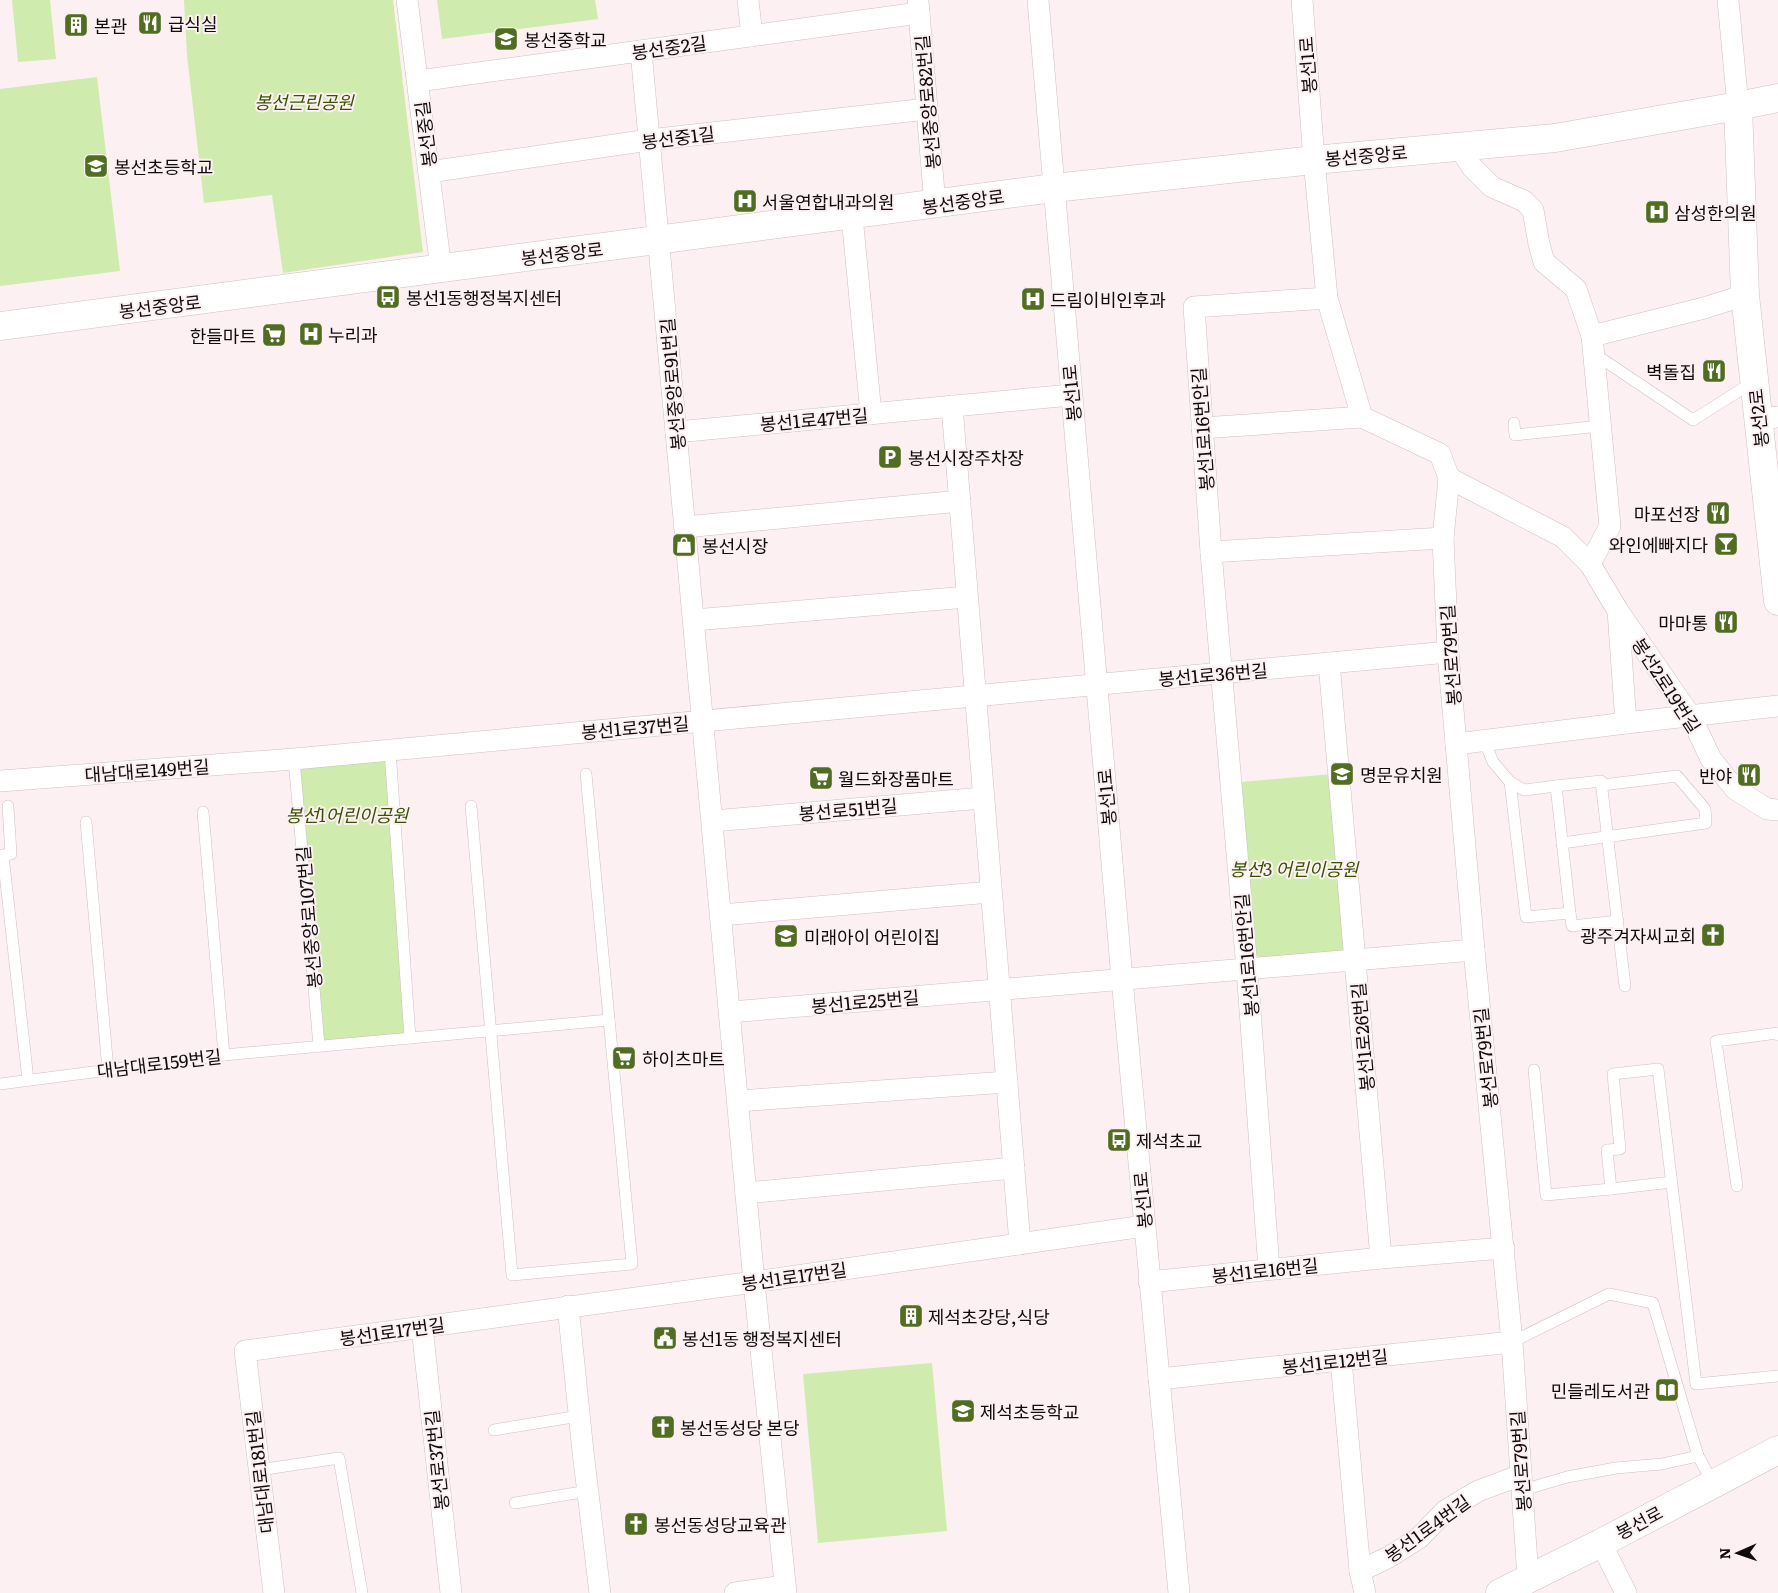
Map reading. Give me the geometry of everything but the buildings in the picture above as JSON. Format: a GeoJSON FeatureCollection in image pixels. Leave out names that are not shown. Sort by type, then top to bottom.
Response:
{"type":"FeatureCollection","features":[{"type":"Feature","properties":{"kind":"street","name":"봉선중길"},"geometry":{"type":"LineString","coordinates":[[407,0],[441,269]]}},
{"type":"Feature","properties":{"kind":"street"},"geometry":{"type":"LineString","coordinates":[[748,0],[752,36]]}},
{"type":"Feature","properties":{"kind":"street","name":"봉선1로"},"geometry":{"type":"LineString","coordinates":[[1038,0],[1122,980],[1179,1593]]}},
{"type":"Feature","properties":{"kind":"street","name":"봉선1로"},"geometry":{"type":"LineString","coordinates":[[1302,0],[1327,298],[1362,417]]}},
{"type":"Feature","properties":{"kind":"street","name":"봉선2로"},"geometry":{"type":"LineString","coordinates":[[1728,0],[1738,106],[1745,295],[1755,387],[1768,418],[1778,601]]}},
{"type":"Feature","properties":{"kind":"street","name":"봉선중2길"},"geometry":{"type":"LineString","coordinates":[[418,81],[752,36],[919,7]]}},
{"type":"Feature","properties":{"kind":"street","name":"봉선중앙로82번길"},"geometry":{"type":"LineString","coordinates":[[919,7],[935,205]]}},
{"type":"Feature","properties":{"kind":"street","name":"봉선중앙로91번길"},"geometry":{"type":"LineString","coordinates":[[641,51],[703,721]]}},
{"type":"Feature","properties":{"kind":"street","name":"봉선중앙로"},"geometry":{"type":"LineString","coordinates":[[0,326],[852,216],[1054,188],[1314,160],[1555,138],[1778,98]]}},
{"type":"Feature","properties":{"kind":"street","name":"봉선중1길"},"geometry":{"type":"LineString","coordinates":[[429,172],[649,140],[928,109]]}},
{"type":"Feature","properties":{"kind":"street"},"geometry":{"type":"LineString","coordinates":[[1459,147],[1472,167],[1492,187],[1524,201],[1533,210],[1544,262],[1576,289],[1592,344],[1610,526],[1590,564]]}},
{"type":"Feature","properties":{"kind":"street"},"geometry":{"type":"LineString","coordinates":[[852,216],[871,414]]}},
{"type":"Feature","properties":{"kind":"street"},"geometry":{"type":"LineString","coordinates":[[1592,344],[1745,295]]}},
{"type":"Feature","properties":{"kind":"street","name":"봉선1로16번안길"},"geometry":{"type":"LineString","coordinates":[[1269,1269],[1247,969],[1211,552],[1194,307],[1327,298]]}},
{"type":"Feature","properties":{"kind":"street","name":"봉선1로47번길"},"geometry":{"type":"LineString","coordinates":[[676,432],[1072,395]]}},
{"type":"Feature","properties":{"kind":"street"},"geometry":{"type":"LineString","coordinates":[[952,406],[1020,1244]]}},
{"type":"Feature","properties":{"kind":"street"},"geometry":{"type":"LineString","coordinates":[[1202,428],[1362,417],[1440,454],[1449,478]]}},
{"type":"Feature","properties":{"kind":"street","name":"봉선로79번길"},"geometry":{"type":"LineString","coordinates":[[1449,478],[1443,538],[1448,652],[1474,950],[1504,1248],[1528,1578]]}},
{"type":"Feature","properties":{"kind":"street","name":"봉선2로19번길"},"geometry":{"type":"LineString","coordinates":[[1449,478],[1563,537],[1590,564],[1618,611],[1691,716],[1712,759],[1735,790],[1767,809],[1778,810]]}},
{"type":"Feature","properties":{"kind":"street"},"geometry":{"type":"LineString","coordinates":[[685,527],[960,501]]}},
{"type":"Feature","properties":{"kind":"street"},"geometry":{"type":"LineString","coordinates":[[1211,552],[1443,538]]}},
{"type":"Feature","properties":{"kind":"street"},"geometry":{"type":"LineString","coordinates":[[694,620],[967,597]]}},
{"type":"Feature","properties":{"kind":"street"},"geometry":{"type":"LineString","coordinates":[[1618,611],[1626,723]]}},
{"type":"Feature","properties":{"kind":"street","name":"봉선1로36번길"},"geometry":{"type":"LineString","coordinates":[[1096,685],[1448,652]]}},
{"type":"Feature","properties":{"kind":"street","name":"봉선1로26번길"},"geometry":{"type":"LineString","coordinates":[[1329,663],[1381,1258]]}},
{"type":"Feature","properties":{"kind":"street","name":"봉선1로37번길"},"geometry":{"type":"LineString","coordinates":[[294,759],[1096,685]]}},
{"type":"Feature","properties":{"kind":"street"},"geometry":{"type":"LineString","coordinates":[[1456,744],[1778,706]]}},
{"type":"Feature","properties":{"kind":"street"},"geometry":{"type":"LineString","coordinates":[[703,721],[754,1282],[785,1589],[735,1593]]}},
{"type":"Feature","properties":{"kind":"street","name":"대남대로149번길"},"geometry":{"type":"LineString","coordinates":[[0,781],[294,759]]}},
{"type":"Feature","properties":{"kind":"street","name":"봉선로51번길"},"geometry":{"type":"LineString","coordinates":[[712,821],[983,798]]}},
{"type":"Feature","properties":{"kind":"street"},"geometry":{"type":"LineString","coordinates":[[721,915],[991,892]]}},
{"type":"Feature","properties":{"kind":"street","name":"봉선1로26번길"},"geometry":{"type":"LineString","coordinates":[[1122,980],[1474,950]]}},
{"type":"Feature","properties":{"kind":"street","name":"봉선1로25번길"},"geometry":{"type":"LineString","coordinates":[[730,1012],[1122,980]]}},
{"type":"Feature","properties":{"kind":"street"},"geometry":{"type":"LineString","coordinates":[[738,1101],[1007,1089]]}},
{"type":"Feature","properties":{"kind":"street"},"geometry":{"type":"LineString","coordinates":[[746,1193],[1014,1168]]}},
{"type":"Feature","properties":{"kind":"street","name":"봉선1로17번길"},"geometry":{"type":"LineString","coordinates":[[245,1351],[754,1282],[1144,1226]]}},
{"type":"Feature","properties":{"kind":"street","name":"봉선1로16번길"},"geometry":{"type":"LineString","coordinates":[[1149,1282],[1381,1258],[1504,1248]]}},
{"type":"Feature","properties":{"kind":"street"},"geometry":{"type":"LineString","coordinates":[[568,1306],[600,1593]]}},
{"type":"Feature","properties":{"kind":"street","name":"봉선로37번길"},"geometry":{"type":"LineString","coordinates":[[422,1326],[451,1593]]}},
{"type":"Feature","properties":{"kind":"street","name":"봉선1로12번길"},"geometry":{"type":"LineString","coordinates":[[1159,1379],[1512,1342]]}},
{"type":"Feature","properties":{"kind":"street","name":"대남대로181번길"},"geometry":{"type":"LineString","coordinates":[[245,1351],[274,1593]]}},
{"type":"Feature","properties":{"kind":"street"},"geometry":{"type":"LineString","coordinates":[[1341,1360],[1360,1571],[1365,1593]]}},
{"type":"Feature","properties":{"kind":"street","name":"봉선로"},"geometry":{"type":"LineString","coordinates":[[1500,1593],[1601,1543],[1778,1450]]}},
{"type":"Feature","properties":{"kind":"street","name":"봉선1로4번길"},"geometry":{"type":"LineString","coordinates":[[1360,1571],[1389,1557],[1419,1538],[1445,1511],[1478,1492],[1522,1483]]}},
{"type":"Feature","properties":{"kind":"street"},"geometry":{"type":"LineString","coordinates":[[1601,1543],[1626,1593]]}},
{"type":"Feature","properties":{"kind":"lane"},"geometry":{"type":"LineString","coordinates":[[1592,344],[1694,420],[1742,388],[1755,387]]}},
{"type":"Feature","properties":{"kind":"lane"},"geometry":{"type":"LineString","coordinates":[[1514,423],[1515,435],[1600,426]]}},
{"type":"Feature","properties":{"kind":"lane"},"geometry":{"type":"LineString","coordinates":[[1484,740],[1493,762],[1510,782],[1524,790],[1601,781],[1625,986]]}},
{"type":"Feature","properties":{"kind":"lane"},"geometry":{"type":"LineString","coordinates":[[390,750],[410,1038]]}},
{"type":"Feature","properties":{"kind":"lane","name":"봉선중앙로107번길"},"geometry":{"type":"LineString","coordinates":[[294,759],[319,1046]]}},
{"type":"Feature","properties":{"kind":"lane"},"geometry":{"type":"LineString","coordinates":[[471,806],[512,1275],[632,1264],[586,774]]}},
{"type":"Feature","properties":{"kind":"lane"},"geometry":{"type":"LineString","coordinates":[[1562,843],[1706,822],[1705,809],[1677,776],[1602,786]]}},
{"type":"Feature","properties":{"kind":"lane"},"geometry":{"type":"LineString","coordinates":[[1510,782],[1526,917],[1570,913]]}},
{"type":"Feature","properties":{"kind":"lane"},"geometry":{"type":"LineString","coordinates":[[1556,786],[1572,926],[1618,921]]}},
{"type":"Feature","properties":{"kind":"lane"},"geometry":{"type":"LineString","coordinates":[[8,806],[12,854],[3,855],[28,1080]]}},
{"type":"Feature","properties":{"kind":"lane"},"geometry":{"type":"LineString","coordinates":[[203,812],[224,1054]]}},
{"type":"Feature","properties":{"kind":"lane"},"geometry":{"type":"LineString","coordinates":[[86,822],[108,1070]]}},
{"type":"Feature","properties":{"kind":"lane","name":"대남대로159번길"},"geometry":{"type":"LineString","coordinates":[[0,1084],[224,1054],[609,1020]]}},
{"type":"Feature","properties":{"kind":"lane"},"geometry":{"type":"LineString","coordinates":[[1737,1186],[1716,1040],[1778,1033],[1778,1035]]}},
{"type":"Feature","properties":{"kind":"lane"},"geometry":{"type":"LineString","coordinates":[[1611,1189],[1607,1150],[1620,1149],[1613,1074],[1658,1069],[1696,1384],[1778,1376]]}},
{"type":"Feature","properties":{"kind":"lane"},"geometry":{"type":"LineString","coordinates":[[1534,1070],[1546,1196],[1672,1182]]}},
{"type":"Feature","properties":{"kind":"lane"},"geometry":{"type":"LineString","coordinates":[[1512,1342],[1610,1294],[1653,1303],[1698,1456],[1713,1483]]}},
{"type":"Feature","properties":{"kind":"lane"},"geometry":{"type":"LineString","coordinates":[[494,1430],[580,1416]]}},
{"type":"Feature","properties":{"kind":"lane"},"geometry":{"type":"LineString","coordinates":[[1522,1483],[1616,1468],[1662,1464],[1698,1456]]}},
{"type":"Feature","properties":{"kind":"lane"},"geometry":{"type":"LineString","coordinates":[[259,1470],[339,1458],[362,1593]]}},
{"type":"Feature","properties":{"kind":"lane"},"geometry":{"type":"LineString","coordinates":[[515,1503],[588,1490]]}},
{"type":"Feature","properties":{"kind":"green space"},"geometry":{"type":"Polygon","coordinates":[[[12,0],[50,0],[56,59],[18,62],[12,0]]]}},
{"type":"Feature","properties":{"kind":"green space","name":"봉선근린공원"},"geometry":{"type":"Polygon","coordinates":[[[184,0],[393,0],[423,252],[283,273],[272,195],[204,203],[187,55],[184,0]]]}},
{"type":"Feature","properties":{"kind":"green space"},"geometry":{"type":"Polygon","coordinates":[[[437,0],[595,0],[598,19],[442,39],[437,0]]]}},
{"type":"Feature","properties":{"kind":"green space"},"geometry":{"type":"Polygon","coordinates":[[[97,77],[120,271],[0,286],[0,89],[97,77]]]}},
{"type":"Feature","properties":{"kind":"green space","name":"봉선1어린이공원"},"geometry":{"type":"Polygon","coordinates":[[[294,759],[391,760],[410,1038],[319,1046],[294,759]]]}},
{"type":"Feature","properties":{"kind":"green space","name":"봉선3 어린이공원"},"geometry":{"type":"Polygon","coordinates":[[[1333,774],[1348,954],[1263,961],[1255,954],[1241,782],[1333,774]]]}},
{"type":"Feature","properties":{"kind":"green space"},"geometry":{"type":"Polygon","coordinates":[[[932,1363],[947,1531],[818,1543],[803,1374],[932,1363]]]}},
{"type":"Feature","properties":{"kind":"place","name":"급식실"},"geometry":{"type":"Point","coordinates":[150,23]}},
{"type":"Feature","properties":{"kind":"place","name":"본관"},"geometry":{"type":"Point","coordinates":[76,25]}},
{"type":"Feature","properties":{"kind":"place","name":"봉선중학교"},"geometry":{"type":"Point","coordinates":[506,39]}},
{"type":"Feature","properties":{"kind":"place","name":"봉선초등학교"},"geometry":{"type":"Point","coordinates":[96,166]}},
{"type":"Feature","properties":{"kind":"place","name":"서울연합내과의원"},"geometry":{"type":"Point","coordinates":[745,201]}},
{"type":"Feature","properties":{"kind":"place","name":"삼성한의원"},"geometry":{"type":"Point","coordinates":[1657,212]}},
{"type":"Feature","properties":{"kind":"place","name":"봉선1동행정복지센터"},"geometry":{"type":"Point","coordinates":[388,297]}},
{"type":"Feature","properties":{"kind":"place","name":"드림이비인후과"},"geometry":{"type":"Point","coordinates":[1033,299]}},
{"type":"Feature","properties":{"kind":"place","name":"누리과"},"geometry":{"type":"Point","coordinates":[311,334]}},
{"type":"Feature","properties":{"kind":"place","name":"한들마트"},"geometry":{"type":"Point","coordinates":[274,335]}},
{"type":"Feature","properties":{"kind":"place","name":"벽돌집"},"geometry":{"type":"Point","coordinates":[1714,371]}},
{"type":"Feature","properties":{"kind":"place","name":"봉선시장주차장"},"geometry":{"type":"Point","coordinates":[890,457]}},
{"type":"Feature","properties":{"kind":"place","name":"마포선장"},"geometry":{"type":"Point","coordinates":[1718,513]}},
{"type":"Feature","properties":{"kind":"place","name":"와인에빠지다"},"geometry":{"type":"Point","coordinates":[1726,544]}},
{"type":"Feature","properties":{"kind":"place","name":"봉선시장"},"geometry":{"type":"Point","coordinates":[684,545]}},
{"type":"Feature","properties":{"kind":"place","name":"마마통"},"geometry":{"type":"Point","coordinates":[1726,622]}},
{"type":"Feature","properties":{"kind":"place","name":"명문유치원"},"geometry":{"type":"Point","coordinates":[1342,774]}},
{"type":"Feature","properties":{"kind":"place","name":"반야"},"geometry":{"type":"Point","coordinates":[1749,775]}},
{"type":"Feature","properties":{"kind":"place","name":"월드화장품마트"},"geometry":{"type":"Point","coordinates":[821,778]}},
{"type":"Feature","properties":{"kind":"place","name":"광주겨자씨교회"},"geometry":{"type":"Point","coordinates":[1713,935]}},
{"type":"Feature","properties":{"kind":"place","name":"미래아이 어린이집"},"geometry":{"type":"Point","coordinates":[786,936]}},
{"type":"Feature","properties":{"kind":"place","name":"하이츠마트"},"geometry":{"type":"Point","coordinates":[624,1058]}},
{"type":"Feature","properties":{"kind":"place","name":"제석초교"},"geometry":{"type":"Point","coordinates":[1119,1140]}},
{"type":"Feature","properties":{"kind":"place","name":"제석초강당,식당"},"geometry":{"type":"Point","coordinates":[911,1316]}},
{"type":"Feature","properties":{"kind":"place","name":"봉선1동 행정복지센터"},"geometry":{"type":"Point","coordinates":[665,1338]}},
{"type":"Feature","properties":{"kind":"place","name":"민들레도서관"},"geometry":{"type":"Point","coordinates":[1667,1390]}},
{"type":"Feature","properties":{"kind":"place","name":"제석초등학교"},"geometry":{"type":"Point","coordinates":[963,1411]}},
{"type":"Feature","properties":{"kind":"place","name":"봉선동성당 본당"},"geometry":{"type":"Point","coordinates":[663,1427]}},
{"type":"Feature","properties":{"kind":"place","name":"봉선동성당교육관"},"geometry":{"type":"Point","coordinates":[636,1524]}}]}
